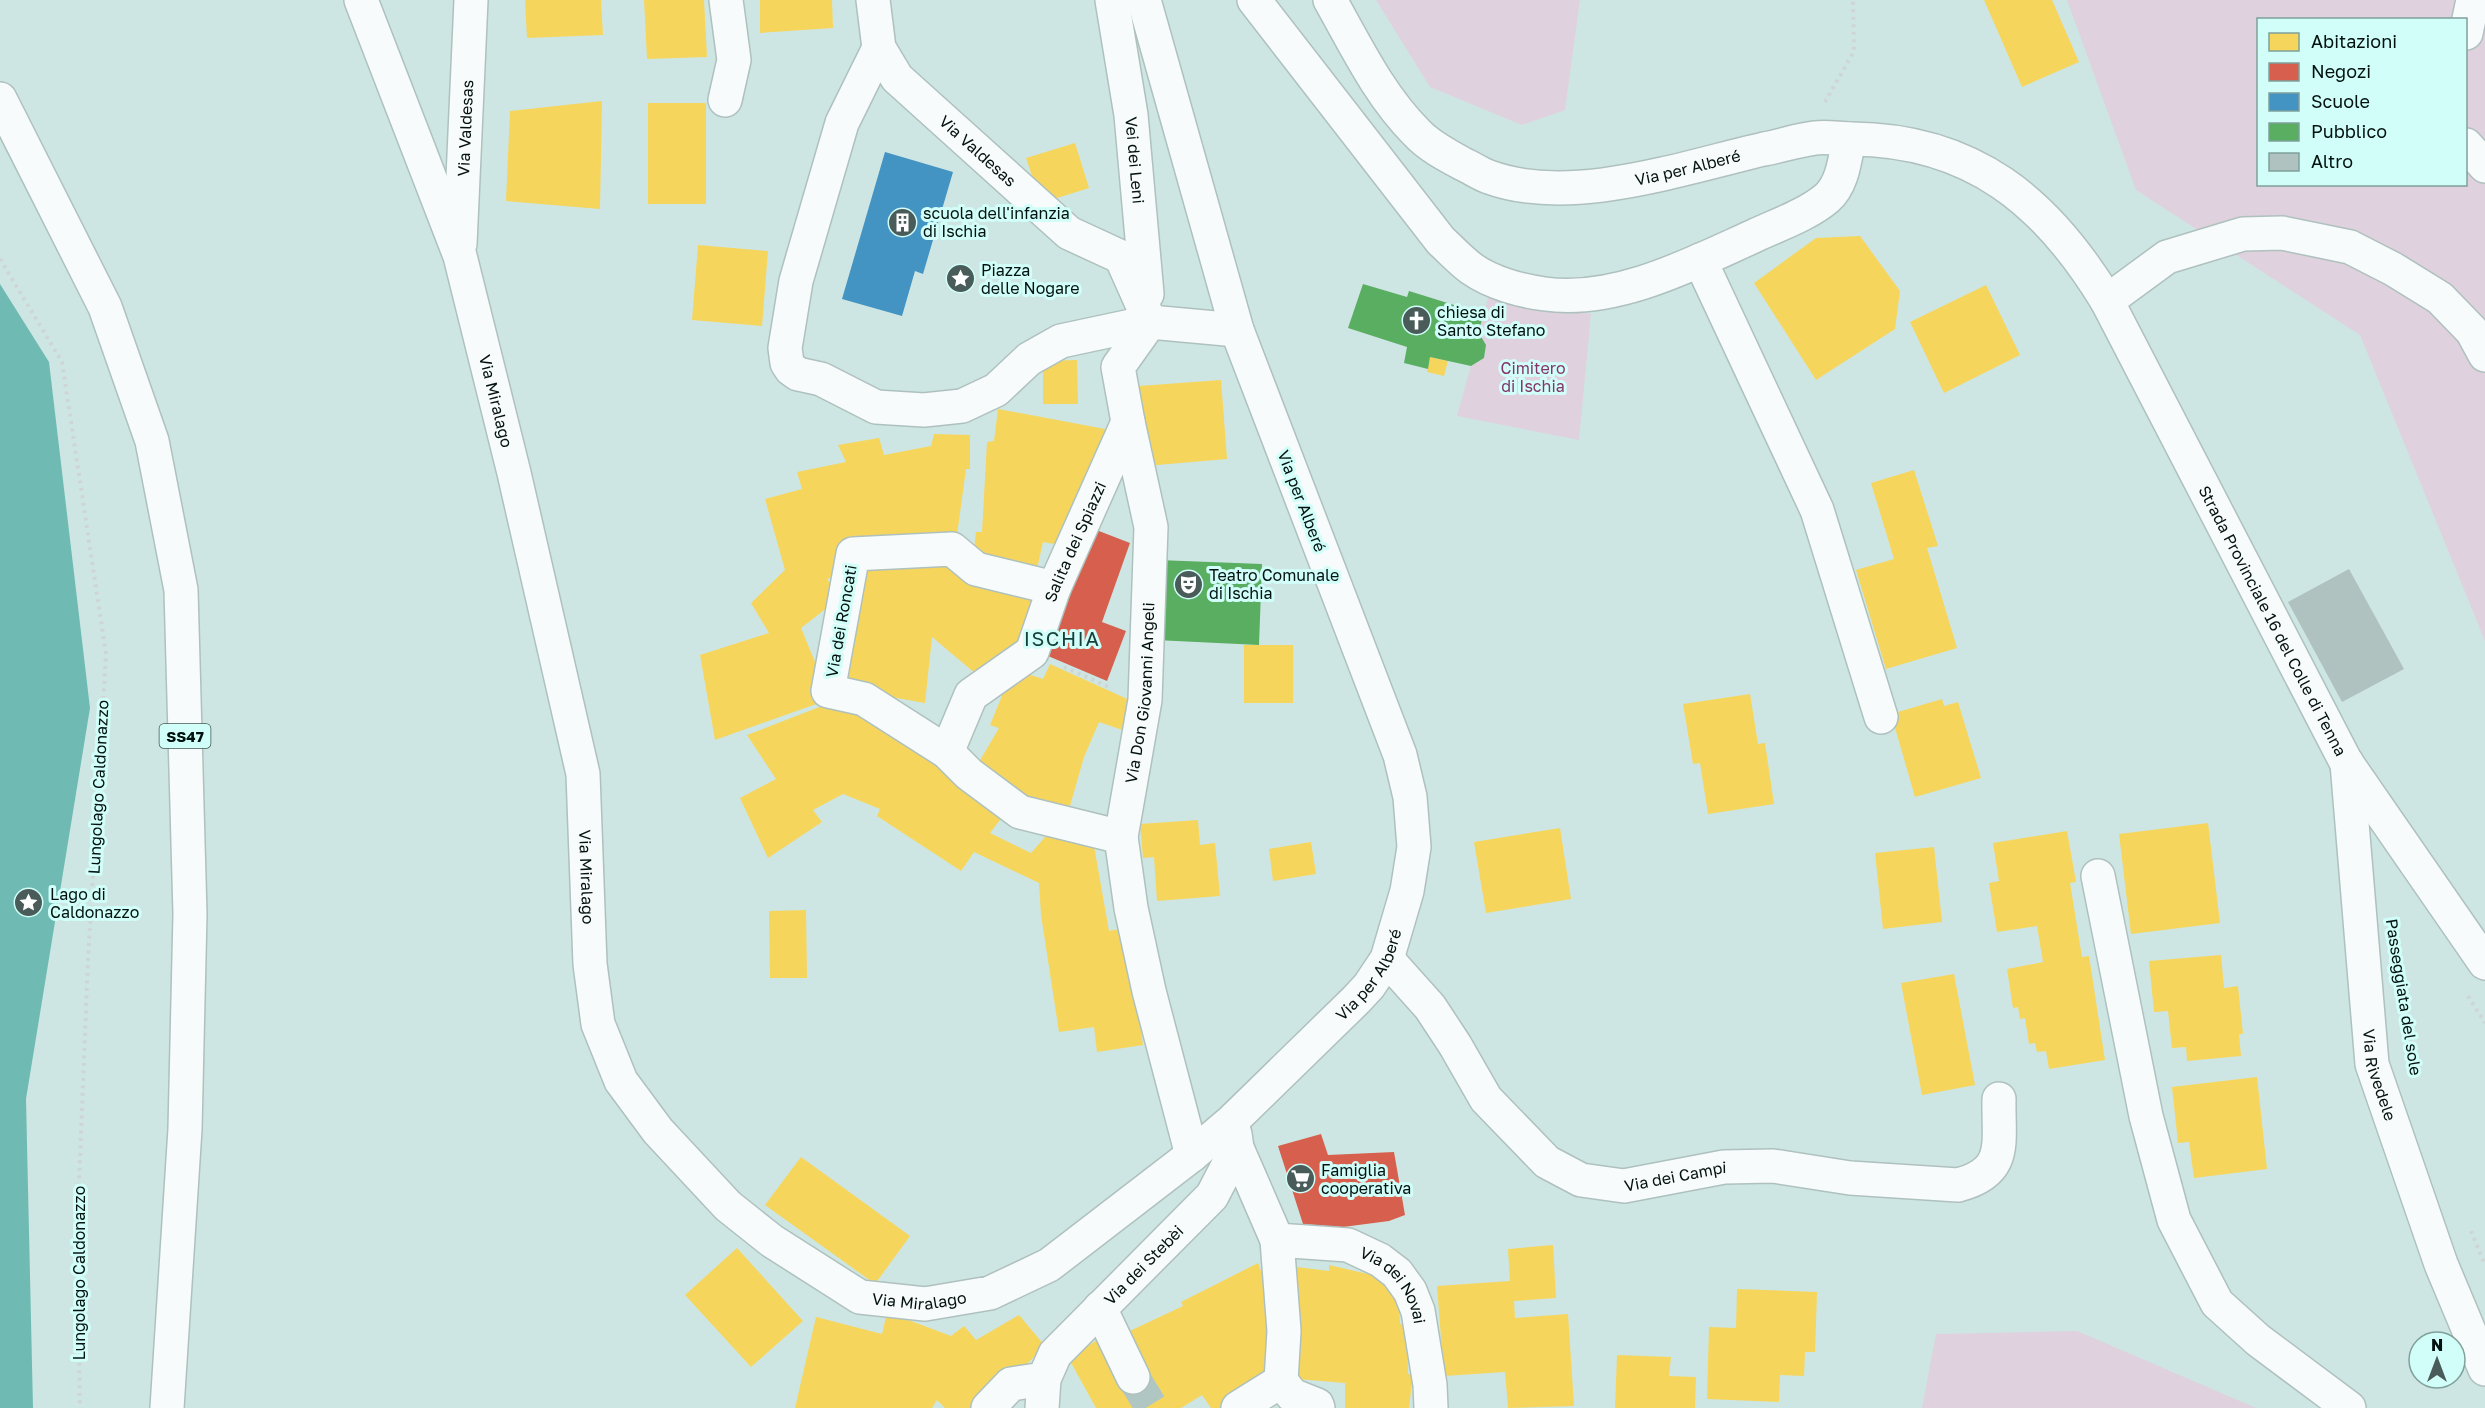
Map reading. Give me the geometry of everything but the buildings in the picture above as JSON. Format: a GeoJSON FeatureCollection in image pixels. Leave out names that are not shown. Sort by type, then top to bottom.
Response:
{"type":"FeatureCollection","features":[{"type":"Feature","properties":{"kind":"street","name":"Via Miralago"},"geometry":{"type":"LineString","coordinates":[[361,0],[460,256],[514,473],[583,774],[590,964],[598,1024],[621,1081],[658,1131],[728,1206],[772,1241],[860,1297],[925,1304],[990,1293],[1049,1266],[1192,1155]]}},
{"type":"Feature","properties":{"kind":"street","name":"Via Valdesas"},"geometry":{"type":"LineString","coordinates":[[460,256],[471,0]]}},
{"type":"Feature","properties":{"kind":"street"},"geometry":{"type":"LineString","coordinates":[[725,100],[734,60],[726,0]]}},
{"type":"Feature","properties":{"kind":"street","name":"Via Valdesas"},"geometry":{"type":"LineString","coordinates":[[873,0],[879,48],[897,78],[1068,233],[1121,257],[1150,322]]}},
{"type":"Feature","properties":{"kind":"street","name":"Vei dei Leni"},"geometry":{"type":"LineString","coordinates":[[1112,0],[1131,115],[1150,322]]}},
{"type":"Feature","properties":{"kind":"street","name":"Via per Alberé"},"geometry":{"type":"LineString","coordinates":[[1144,0],[1237,330],[1402,765],[1410,796],[1414,847],[1407,891],[1387,958],[1369,986],[1235,1134],[1192,1155]]}},
{"type":"Feature","properties":{"kind":"street"},"geometry":{"type":"LineString","coordinates":[[1254,0],[1442,241],[1473,269],[1509,286],[1537,293],[1589,294],[1630,286],[1674,272],[1785,222],[1828,197],[1843,171],[1849,139]]}},
{"type":"Feature","properties":{"kind":"street","name":"Via per Alberé"},"geometry":{"type":"LineString","coordinates":[[1330,0],[1383,93],[1418,135],[1450,157],[1489,177],[1545,188],[1604,186],[1815,138],[1875,139],[1917,146],[1951,156],[2015,190],[2054,227],[2085,265]]}},
{"type":"Feature","properties":{"kind":"street"},"geometry":{"type":"LineString","coordinates":[[2467,28],[2473,0]]}},
{"type":"Feature","properties":{"kind":"street"},"geometry":{"type":"LineString","coordinates":[[879,48],[842,123],[796,281],[785,348],[787,363],[798,374],[821,379],[876,407],[924,410],[962,406],[996,390],[1029,358],[1061,341],[1150,322],[1237,330]]}},
{"type":"Feature","properties":{"kind":"street","name":"SS47"},"geometry":{"type":"LineString","coordinates":[[0,99],[105,307],[152,441],[181,590],[190,914],[185,1129],[167,1408]]}},
{"type":"Feature","properties":{"kind":"street"},"geometry":{"type":"LineString","coordinates":[[2467,146],[2485,166]]}},
{"type":"Feature","properties":{"kind":"street"},"geometry":{"type":"LineString","coordinates":[[2108,301],[2167,257],[2243,234],[2282,233],[2350,247],[2402,275],[2440,298],[2472,331],[2485,355]]}},
{"type":"Feature","properties":{"kind":"street"},"geometry":{"type":"LineString","coordinates":[[1700,260],[1816,510],[1881,717]]}},
{"type":"Feature","properties":{"kind":"street","name":"Strada Provinciale 16 del Colle di Tenna"},"geometry":{"type":"LineString","coordinates":[[2085,265],[2108,301],[2346,762],[2485,963]]}},
{"type":"Feature","properties":{"kind":"street","name":"Via Don Giovanni Angeli"},"geometry":{"type":"LineString","coordinates":[[1150,322],[1118,367],[1151,527],[1145,700],[1121,837],[1131,908],[1149,992],[1192,1155]]}},
{"type":"Feature","properties":{"kind":"street","name":"Salita dei Spiazzi"},"geometry":{"type":"LineString","coordinates":[[1032,652],[1054,588],[1128,422]]}},
{"type":"Feature","properties":{"kind":"street","name":"Via dei Roncati"},"geometry":{"type":"LineString","coordinates":[[947,752],[864,699],[828,692],[853,554],[952,549],[976,569],[1054,588]]}},
{"type":"Feature","properties":{"kind":"street"},"geometry":{"type":"LineString","coordinates":[[1032,652],[971,695],[947,752],[969,774],[1020,812],[1121,837]]}},
{"type":"Feature","properties":{"kind":"street","name":"Via Rivedele"},"geometry":{"type":"LineString","coordinates":[[2346,762],[2372,1064],[2441,1264],[2485,1369]]}},
{"type":"Feature","properties":{"kind":"street"},"geometry":{"type":"LineString","coordinates":[[2098,876],[2146,1116],[2175,1220],[2217,1303],[2258,1340],[2349,1408]]}},
{"type":"Feature","properties":{"kind":"street","name":"Via dei Campi"},"geometry":{"type":"LineString","coordinates":[[1387,958],[1430,1007],[1486,1099],[1547,1162],[1581,1180],[1624,1186],[1724,1167],[1773,1166],[1850,1178],[1958,1185],[1980,1177],[1997,1160],[1999,1099]]}},
{"type":"Feature","properties":{"kind":"street"},"geometry":{"type":"LineString","coordinates":[[1235,1134],[1277,1240],[1284,1331],[1281,1381],[1292,1395],[1317,1405],[1318,1408]]}},
{"type":"Feature","properties":{"kind":"street","name":"Via dei Stebèi"},"geometry":{"type":"LineString","coordinates":[[988,1408],[1011,1384],[1043,1398],[1055,1354],[1212,1197],[1235,1134]]}},
{"type":"Feature","properties":{"kind":"street","name":"Via dei Novai"},"geometry":{"type":"LineString","coordinates":[[1277,1240],[1348,1245],[1380,1260],[1397,1273],[1410,1291],[1418,1311],[1430,1385],[1431,1408]]}},
{"type":"Feature","properties":{"kind":"street"},"geometry":{"type":"LineString","coordinates":[[1100,1308],[1133,1377]]}},
{"type":"Feature","properties":{"kind":"street"},"geometry":{"type":"LineString","coordinates":[[1238,1408],[1281,1381]]}},
{"type":"Feature","properties":{"kind":"path"},"geometry":{"type":"LineString","coordinates":[[1815,138],[1824,104],[1854,51],[1853,0]]}},
{"type":"Feature","properties":{"kind":"path","name":"Lungolago Caldonazzo"},"geometry":{"type":"LineString","coordinates":[[0,259],[62,362],[106,654],[88,960],[77,1233],[80,1408]]}},
{"type":"Feature","properties":{"kind":"path"},"geometry":{"type":"LineString","coordinates":[[1032,652],[1113,688]]}},
{"type":"Feature","properties":{"kind":"path","name":"Passeggiata del sole"},"geometry":{"type":"LineString","coordinates":[[2409,1036],[2413,1068]]}},
{"type":"Feature","properties":{"kind":"path"},"geometry":{"type":"LineString","coordinates":[[2467,1221],[2485,1264]]}},
{"type":"Feature","properties":{"kind":"green space"},"geometry":{"type":"Polygon","coordinates":[[[1376,0],[1580,0],[1565,110],[1522,125],[1430,87],[1376,0]]]}},
{"type":"Feature","properties":{"kind":"green space"},"geometry":{"type":"Polygon","coordinates":[[[2067,0],[2485,0],[2485,641],[2360,335],[2136,190],[2067,0]]]}},
{"type":"Feature","properties":{"kind":"green space","name":"Cimitero di Ischia"},"geometry":{"type":"Polygon","coordinates":[[[1489,294],[1591,314],[1579,440],[1457,416],[1471,366],[1484,358],[1486,345],[1479,333],[1489,294]]]}},
{"type":"Feature","properties":{"kind":"green space"},"geometry":{"type":"Polygon","coordinates":[[[2077,1331],[2256,1408],[1922,1408],[1936,1334],[2077,1331]]]}},
{"type":"Feature","properties":{"kind":"water","name":"Lago di Caldonazzo"},"geometry":{"type":"Polygon","coordinates":[[[0,284],[49,362],[90,708],[26,1099],[33,1408],[0,1408],[0,284]]]}},
{"type":"Feature","properties":{"kind":"tunnel"},"geometry":{"type":"LineString","coordinates":[[1133,1377],[1152,1408]]}},
{"type":"Feature","properties":{"kind":"place","name":"scuola dell'infanzia di Ischia"},"geometry":{"type":"Point","coordinates":[902,222]}},
{"type":"Feature","properties":{"kind":"place","name":"Piazza delle Nogare"},"geometry":{"type":"Point","coordinates":[960,279]}},
{"type":"Feature","properties":{"kind":"place","name":"chiesa di Santo Stefano"},"geometry":{"type":"Point","coordinates":[1416,321]}},
{"type":"Feature","properties":{"kind":"place","name":"Teatro Comunale di Ischia"},"geometry":{"type":"Point","coordinates":[1188,584]}},
{"type":"Feature","properties":{"kind":"place","name":"Lago di Caldonazzo"},"geometry":{"type":"Point","coordinates":[29,903]}},
{"type":"Feature","properties":{"kind":"place","name":"Famiglia cooperativa"},"geometry":{"type":"Point","coordinates":[1300,1179]}},
{"type":"Feature","properties":{"kind":"district","name":"ISCHIA"},"geometry":{"type":"Point","coordinates":[1062,638]}}]}
